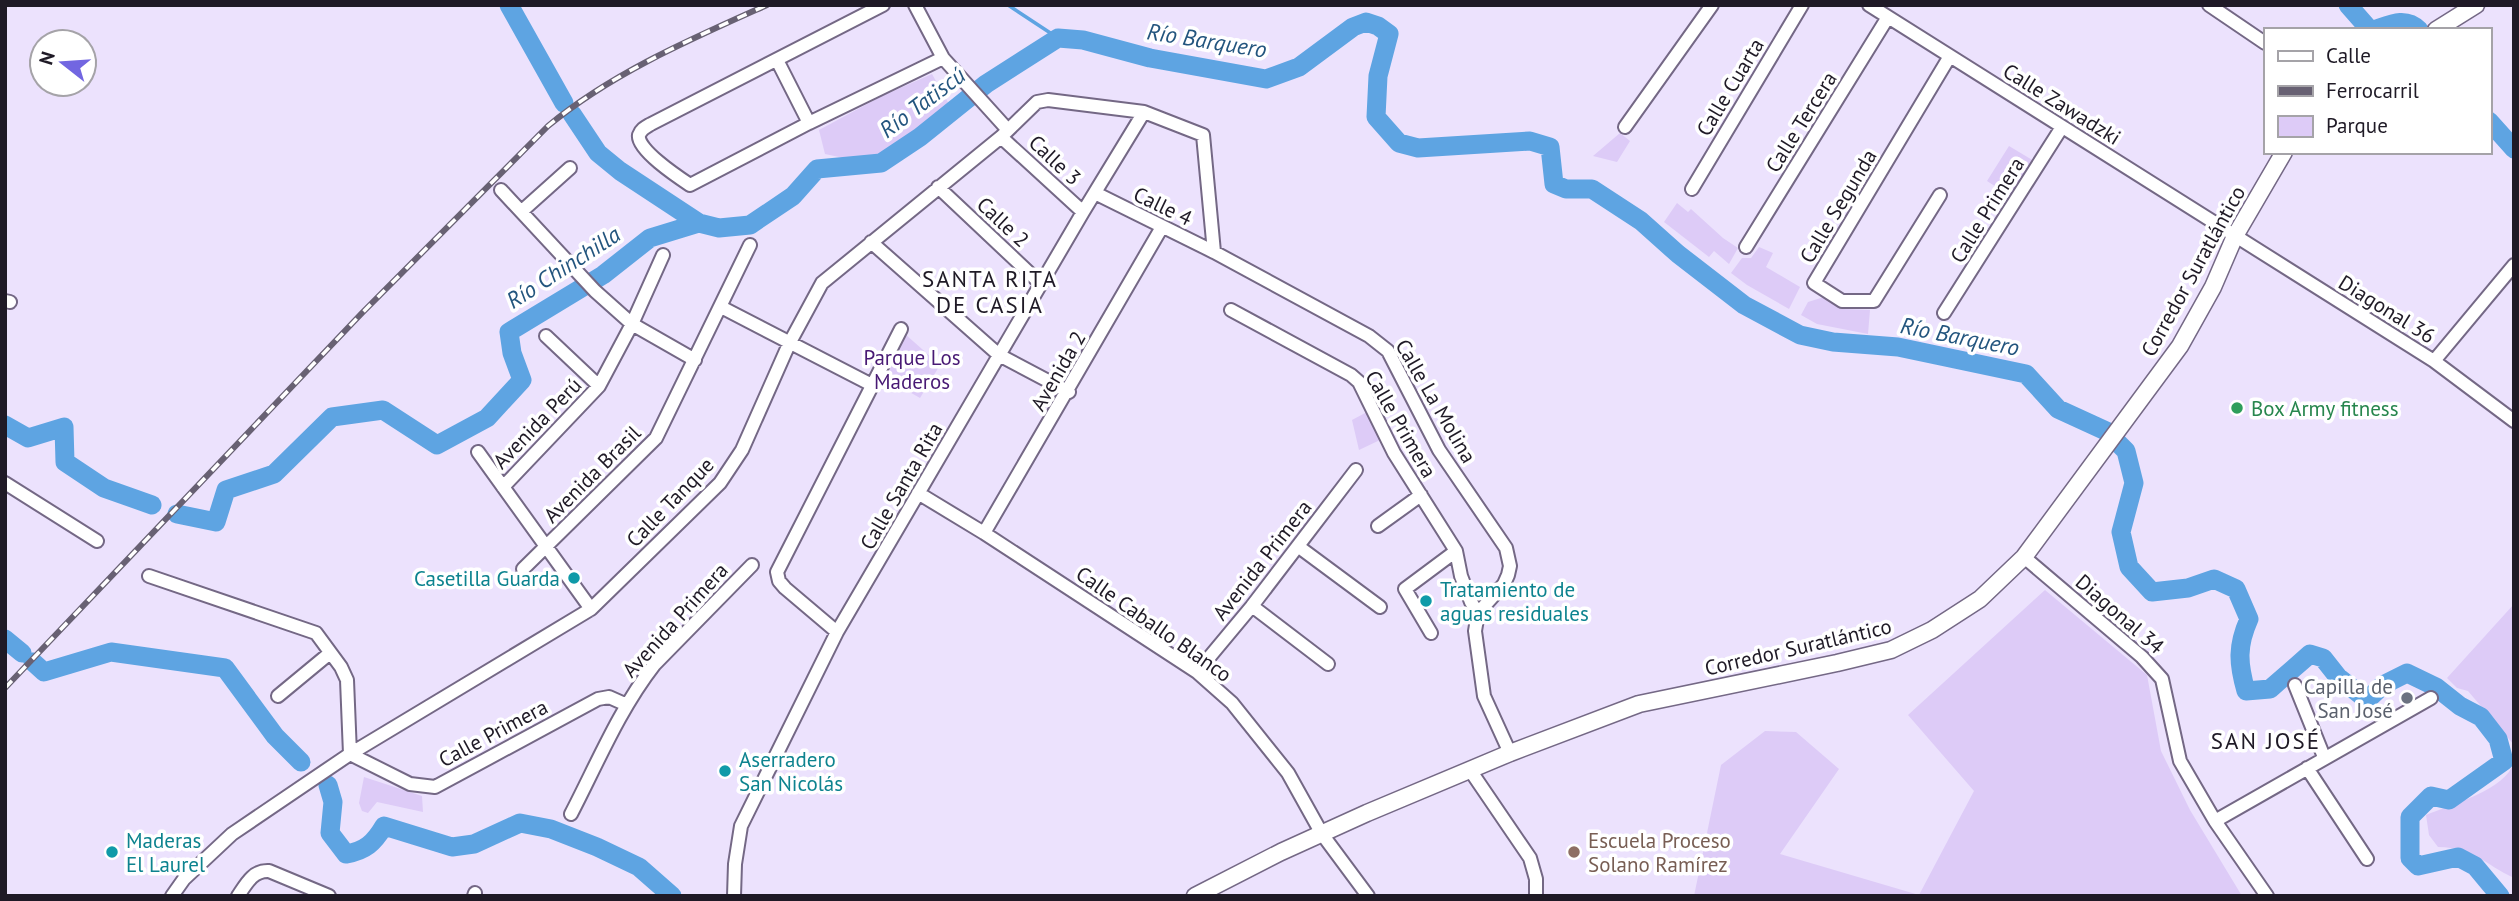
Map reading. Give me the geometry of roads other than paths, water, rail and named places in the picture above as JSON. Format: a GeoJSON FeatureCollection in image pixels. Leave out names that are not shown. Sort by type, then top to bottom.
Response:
{"type":"FeatureCollection","features":[{"type":"Feature","properties":{"kind":"main road"},"geometry":{"type":"LineString","coordinates":[[2440,27],[2476,5]]}},
{"type":"Feature","properties":{"kind":"main road","name":"Corredor Suratlántico"},"geometry":{"type":"LineString","coordinates":[[1195,896],[1322,834],[1469,770],[1639,704],[1891,650],[1933,630],[1980,599],[2024,557],[2180,346],[2213,287],[2235,236],[2283,154]]}},
{"type":"Feature","properties":{"kind":"street"},"geometry":{"type":"LineString","coordinates":[[883,5],[643,128],[638,138],[640,144],[690,185],[943,58]]}},
{"type":"Feature","properties":{"kind":"street","name":"Calle 3"},"geometry":{"type":"LineString","coordinates":[[915,5],[943,58],[984,104],[1004,134],[1083,212]]}},
{"type":"Feature","properties":{"kind":"street"},"geometry":{"type":"LineString","coordinates":[[1625,127],[1712,5]]}},
{"type":"Feature","properties":{"kind":"street","name":"Calle Cuarta"},"geometry":{"type":"LineString","coordinates":[[1692,189],[1802,5]]}},
{"type":"Feature","properties":{"kind":"street","name":"Calle Zawadzki"},"geometry":{"type":"LineString","coordinates":[[1869,5],[2235,236]]}},
{"type":"Feature","properties":{"kind":"street"},"geometry":{"type":"LineString","coordinates":[[2209,5],[2264,42]]}},
{"type":"Feature","properties":{"kind":"street","name":"Calle Tercera"},"geometry":{"type":"LineString","coordinates":[[1746,247],[1888,17]]}},
{"type":"Feature","properties":{"kind":"street","name":"Calle Segunda"},"geometry":{"type":"LineString","coordinates":[[1940,195],[1874,301],[1842,301],[1814,283],[1950,56]]}},
{"type":"Feature","properties":{"kind":"street"},"geometry":{"type":"LineString","coordinates":[[777,60],[809,123]]}},
{"type":"Feature","properties":{"kind":"street","name":"Calle Tanque"},"geometry":{"type":"LineString","coordinates":[[172,896],[184,879],[232,834],[350,754],[591,608],[720,483],[742,450],[789,344],[822,283],[1004,134],[1037,102],[1048,100],[1144,112],[1203,135],[1214,252]]}},
{"type":"Feature","properties":{"kind":"street","name":"Calle Santa Rita"},"geometry":{"type":"LineString","coordinates":[[734,896],[741,826],[837,632],[1144,112]]}},
{"type":"Feature","properties":{"kind":"street","name":"Calle Primera"},"geometry":{"type":"LineString","coordinates":[[1944,313],[2062,127]]}},
{"type":"Feature","properties":{"kind":"street"},"geometry":{"type":"LineString","coordinates":[[522,211],[570,168]]}},
{"type":"Feature","properties":{"kind":"street","name":"Calle 2"},"geometry":{"type":"LineString","coordinates":[[938,187],[1041,284]]}},
{"type":"Feature","properties":{"kind":"street"},"geometry":{"type":"LineString","coordinates":[[501,190],[595,290],[632,324],[695,360]]}},
{"type":"Feature","properties":{"kind":"street","name":"Calle 4"},"geometry":{"type":"LineString","coordinates":[[1095,193],[1214,252]]}},
{"type":"Feature","properties":{"kind":"street","name":"Avenida 2"},"geometry":{"type":"LineString","coordinates":[[984,533],[1069,392],[1162,227]]}},
{"type":"Feature","properties":{"kind":"street","name":"Diagonal 36"},"geometry":{"type":"LineString","coordinates":[[2235,236],[2434,361],[2514,421]]}},
{"type":"Feature","properties":{"kind":"street"},"geometry":{"type":"LineString","coordinates":[[871,242],[999,355],[1069,392]]}},
{"type":"Feature","properties":{"kind":"street","name":"Avenida Brasil"},"geometry":{"type":"LineString","coordinates":[[523,569],[656,438],[750,245]]}},
{"type":"Feature","properties":{"kind":"street","name":"Calle La Molina"},"geometry":{"type":"LineString","coordinates":[[1214,252],[1369,336],[1388,351],[1439,450],[1506,548],[1510,566],[1504,584],[1478,613]]}},
{"type":"Feature","properties":{"kind":"street","name":"Avenida Perú"},"geometry":{"type":"LineString","coordinates":[[503,487],[599,386],[632,324],[663,255]]}},
{"type":"Feature","properties":{"kind":"street"},"geometry":{"type":"LineString","coordinates":[[2434,361],[2514,265]]}},
{"type":"Feature","properties":{"kind":"street"},"geometry":{"type":"LineString","coordinates":[[721,307],[872,384]]}},
{"type":"Feature","properties":{"kind":"street","name":"Calle Primera"},"geometry":{"type":"LineString","coordinates":[[1231,310],[1351,375],[1359,382],[1394,453],[1456,551],[1461,576],[1478,613]]}},
{"type":"Feature","properties":{"kind":"street"},"geometry":{"type":"LineString","coordinates":[[837,632],[779,581],[777,572],[901,329]]}},
{"type":"Feature","properties":{"kind":"street"},"geometry":{"type":"LineString","coordinates":[[546,336],[599,386]]}},
{"type":"Feature","properties":{"kind":"street"},"geometry":{"type":"LineString","coordinates":[[478,452],[591,608]]}},
{"type":"Feature","properties":{"kind":"street","name":"Avenida Primera"},"geometry":{"type":"LineString","coordinates":[[1197,672],[1299,547],[1356,470]]}},
{"type":"Feature","properties":{"kind":"street"},"geometry":{"type":"LineString","coordinates":[[5,483],[97,541]]}},
{"type":"Feature","properties":{"kind":"street","name":"Calle Caballo Blanco"},"geometry":{"type":"LineString","coordinates":[[918,493],[1197,672],[1232,703],[1288,773],[1322,834],[1368,896]]}},
{"type":"Feature","properties":{"kind":"street"},"geometry":{"type":"LineString","coordinates":[[1378,526],[1421,495]]}},
{"type":"Feature","properties":{"kind":"street"},"geometry":{"type":"LineString","coordinates":[[1299,547],[1380,607]]}},
{"type":"Feature","properties":{"kind":"street"},"geometry":{"type":"LineString","coordinates":[[1431,633],[1405,589],[1456,551]]}},
{"type":"Feature","properties":{"kind":"street","name":"Diagonal 34"},"geometry":{"type":"LineString","coordinates":[[2024,557],[2142,657],[2162,679],[2180,761],[2215,821],[2267,896]]}},
{"type":"Feature","properties":{"kind":"street","name":"Avenida Primera"},"geometry":{"type":"LineString","coordinates":[[571,814],[627,705],[654,665],[752,565]]}},
{"type":"Feature","properties":{"kind":"street"},"geometry":{"type":"LineString","coordinates":[[149,576],[316,633],[341,667],[347,680],[350,754]]}},
{"type":"Feature","properties":{"kind":"street"},"geometry":{"type":"LineString","coordinates":[[1252,606],[1328,664]]}},
{"type":"Feature","properties":{"kind":"street"},"geometry":{"type":"LineString","coordinates":[[1478,613],[1475,631],[1481,685],[1510,753]]}},
{"type":"Feature","properties":{"kind":"street"},"geometry":{"type":"LineString","coordinates":[[278,696],[330,653]]}},
{"type":"Feature","properties":{"kind":"street"},"geometry":{"type":"LineString","coordinates":[[2295,685],[2324,757]]}},
{"type":"Feature","properties":{"kind":"street","name":"Calle Primera"},"geometry":{"type":"LineString","coordinates":[[350,754],[410,784],[435,787],[598,699],[609,697],[627,705]]}},
{"type":"Feature","properties":{"kind":"street"},"geometry":{"type":"LineString","coordinates":[[2215,821],[2431,698]]}},
{"type":"Feature","properties":{"kind":"street"},"geometry":{"type":"LineString","coordinates":[[2307,768],[2367,859]]}},
{"type":"Feature","properties":{"kind":"street"},"geometry":{"type":"LineString","coordinates":[[1469,770],[1530,858],[1536,879],[1536,896]]}},
{"type":"Feature","properties":{"kind":"street"},"geometry":{"type":"LineString","coordinates":[[238,896],[252,876],[262,871],[269,871],[329,896]]}},
{"type":"Feature","properties":{"kind":"waterway","name":"Río Tatiscú"},"geometry":{"type":"LineString","coordinates":[[509,5],[564,103]]}},
{"type":"Feature","properties":{"kind":"waterway"},"geometry":{"type":"LineString","coordinates":[[1008,5],[1058,38]]}},
{"type":"Feature","properties":{"kind":"waterway"},"geometry":{"type":"LineString","coordinates":[[2348,5],[2368,28]]}},
{"type":"Feature","properties":{"kind":"waterway","name":"Río Barquero"},"geometry":{"type":"LineString","coordinates":[[572,114],[598,153],[620,171],[699,223],[719,228],[750,225],[793,196],[817,169],[881,163],[920,137],[986,84],[1058,38],[1083,40],[1150,58],[1266,79],[1299,67],[1353,27],[1366,22],[1378,26],[1389,34],[1378,76],[1376,117],[1399,143],[1418,148],[1530,141],[1550,147],[1554,184],[1566,189],[1592,189],[1641,221],[1678,254],[1744,305],[1800,335],[1833,342],[1898,347],[2026,374],[2058,409],[2106,431],[2126,451],[2134,483],[2121,532],[2129,567],[2152,592],[2188,588],[2214,579],[2236,589],[2249,619],[2242,638],[2240,655],[2246,691],[2270,689],[2310,654],[2323,658],[2338,677],[2367,700],[2383,685],[2407,673],[2436,687],[2460,706],[2481,717],[2498,739],[2504,761],[2449,800],[2431,796],[2410,817],[2410,858],[2418,866],[2458,857],[2475,866],[2500,896]]}},
{"type":"Feature","properties":{"kind":"waterway"},"geometry":{"type":"LineString","coordinates":[[2380,28],[2403,23],[2416,28]]}},
{"type":"Feature","properties":{"kind":"waterway"},"geometry":{"type":"LineString","coordinates":[[2491,123],[2514,149]]}},
{"type":"Feature","properties":{"kind":"waterway","name":"Río Chinchilla"},"geometry":{"type":"LineString","coordinates":[[177,514],[216,522],[226,490],[274,474],[332,417],[383,410],[437,445],[487,418],[522,380],[512,353],[509,332],[603,275],[650,238],[699,223]]}},
{"type":"Feature","properties":{"kind":"waterway","name":"Río Chinchilla"},"geometry":{"type":"LineString","coordinates":[[5,425],[28,438],[64,427],[65,462],[104,488],[152,505]]}},
{"type":"Feature","properties":{"kind":"waterway"},"geometry":{"type":"LineString","coordinates":[[5,639],[22,653]]}},
{"type":"Feature","properties":{"kind":"waterway"},"geometry":{"type":"LineString","coordinates":[[33,662],[44,672],[111,652],[225,668],[275,736],[301,762]]}},
{"type":"Feature","properties":{"kind":"waterway"},"geometry":{"type":"LineString","coordinates":[[328,785],[333,802],[330,833],[346,854],[359,851],[368,845],[384,826],[452,847],[474,844],[520,823],[551,829],[639,867],[672,896]]}},
{"type":"Feature","properties":{"kind":"railway"},"geometry":{"type":"LineString","coordinates":[[5,688],[362,313],[548,126],[625,73],[767,5]]}},
{"type":"Feature","properties":{"kind":"place","name":"Box Army fitness"},"geometry":{"type":"Point","coordinates":[2237,408]}},
{"type":"Feature","properties":{"kind":"place","name":"Casetilla Guarda"},"geometry":{"type":"Point","coordinates":[574,578]}},
{"type":"Feature","properties":{"kind":"place","name":"Tratamiento de aguas residuales"},"geometry":{"type":"Point","coordinates":[1426,601]}},
{"type":"Feature","properties":{"kind":"place","name":"Capilla de San José"},"geometry":{"type":"Point","coordinates":[2407,698]}},
{"type":"Feature","properties":{"kind":"place","name":"Aserradero San Nicolás"},"geometry":{"type":"Point","coordinates":[725,771]}},
{"type":"Feature","properties":{"kind":"place","name":"Maderas El Laurel"},"geometry":{"type":"Point","coordinates":[112,852]}},
{"type":"Feature","properties":{"kind":"place","name":"Escuela Proceso Solano Ramírez"},"geometry":{"type":"Point","coordinates":[1574,852]}},
{"type":"Feature","properties":{"kind":"district","name":"SANTA RITA DE CASIA"},"geometry":{"type":"Point","coordinates":[990,291]}},
{"type":"Feature","properties":{"kind":"district","name":"SAN JOSÉ"},"geometry":{"type":"Point","coordinates":[2266,740]}},
{"type":"Feature","properties":{"kind":"park label","name":"Parque Los Maderos"},"geometry":{"type":"Point","coordinates":[912,369]}}]}
